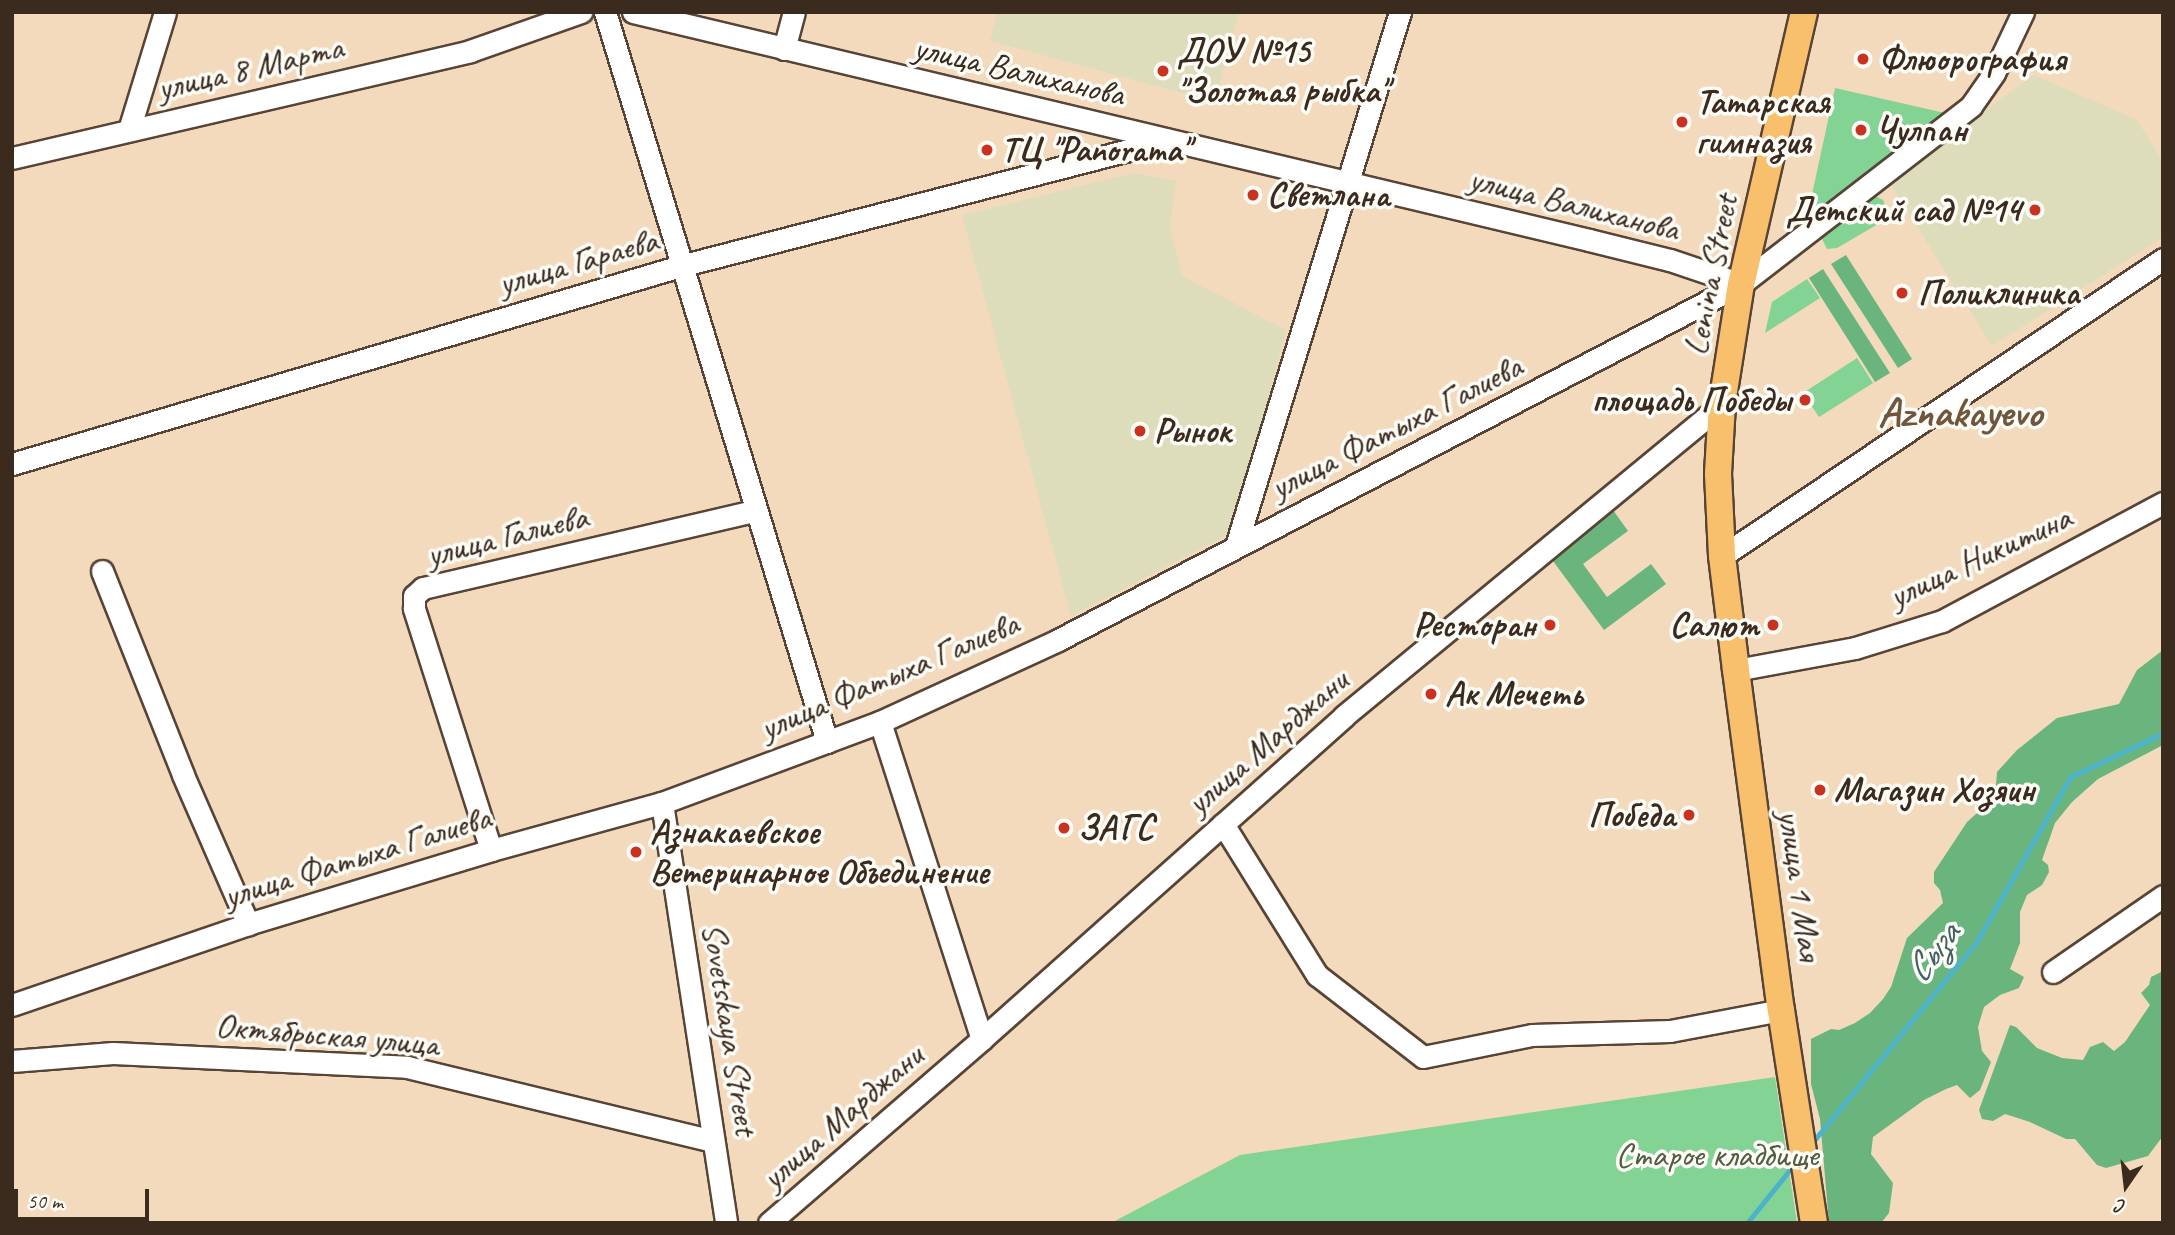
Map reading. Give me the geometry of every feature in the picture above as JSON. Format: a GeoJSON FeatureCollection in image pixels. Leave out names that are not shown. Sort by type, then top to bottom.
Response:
{"type":"FeatureCollection","features":[{"type":"Feature","properties":{"kind":"main road","name":"Lenina Street"},"geometry":{"type":"LineString","coordinates":[[1722,556],[1718,474],[1722,404],[1741,284],[1804,12]]}},
{"type":"Feature","properties":{"kind":"main road","name":"улица 1 Мая"},"geometry":{"type":"LineString","coordinates":[[1722,556],[1781,1010],[1814,1223]]}},
{"type":"Feature","properties":{"kind":"street"},"geometry":{"type":"LineString","coordinates":[[129,130],[165,12]]}},
{"type":"Feature","properties":{"kind":"street","name":"улица 8 Марта"},"geometry":{"type":"LineString","coordinates":[[12,158],[470,51],[581,12]]}},
{"type":"Feature","properties":{"kind":"street"},"geometry":{"type":"LineString","coordinates":[[605,12],[684,265],[754,511],[827,742]]}},
{"type":"Feature","properties":{"kind":"street","name":"улица Валиханова"},"geometry":{"type":"LineString","coordinates":[[633,12],[1657,257],[1741,284]]}},
{"type":"Feature","properties":{"kind":"street"},"geometry":{"type":"LineString","coordinates":[[784,49],[794,12]]}},
{"type":"Feature","properties":{"kind":"street"},"geometry":{"type":"LineString","coordinates":[[1236,547],[1315,282],[1400,12]]}},
{"type":"Feature","properties":{"kind":"street","name":"улица Фатыха Галиева"},"geometry":{"type":"LineString","coordinates":[[12,1005],[248,925],[491,850],[663,803],[880,722],[1058,640],[1672,323],[1741,284],[1971,106],[1994,73],[2023,12]]}},
{"type":"Feature","properties":{"kind":"street","name":"улица Гараева"},"geometry":{"type":"LineString","coordinates":[[12,464],[684,265],[1167,140]]}},
{"type":"Feature","properties":{"kind":"street"},"geometry":{"type":"LineString","coordinates":[[1722,556],[2163,259]]}},
{"type":"Feature","properties":{"kind":"street","name":"улица Марджани"},"geometry":{"type":"LineString","coordinates":[[769,1223],[982,1039],[1365,699],[1722,404]]}},
{"type":"Feature","properties":{"kind":"street","name":"улица Никитина"},"geometry":{"type":"LineString","coordinates":[[1736,670],[1855,648],[1942,621],[2163,503]]}},
{"type":"Feature","properties":{"kind":"street","name":"улица Галиева"},"geometry":{"type":"LineString","coordinates":[[491,850],[414,608],[414,596],[422,588],[754,511]]}},
{"type":"Feature","properties":{"kind":"street"},"geometry":{"type":"LineString","coordinates":[[102,571],[183,775],[248,925]]}},
{"type":"Feature","properties":{"kind":"street"},"geometry":{"type":"LineString","coordinates":[[880,722],[982,1039]]}},
{"type":"Feature","properties":{"kind":"street","name":"Sovetskaya Street"},"geometry":{"type":"LineString","coordinates":[[663,803],[726,1223]]}},
{"type":"Feature","properties":{"kind":"street"},"geometry":{"type":"LineString","coordinates":[[1223,824],[1317,975],[1423,1057],[1532,1035],[1670,1031],[1781,1010]]}},
{"type":"Feature","properties":{"kind":"street"},"geometry":{"type":"LineString","coordinates":[[2053,972],[2163,896]]}},
{"type":"Feature","properties":{"kind":"street","name":"Октябрьская улица"},"geometry":{"type":"LineString","coordinates":[[12,1060],[113,1053],[407,1067],[713,1141]]}},
{"type":"Feature","properties":{"kind":"shaded area","name":"ДОУ №15 \"Золотая рыбка\""},"geometry":{"type":"Polygon","coordinates":[[[997,12],[1239,12],[1215,102],[990,41],[997,12]]]}},
{"type":"Feature","properties":{"kind":"shaded area","name":"Детский сад №14"},"geometry":{"type":"Polygon","coordinates":[[[2033,75],[2136,119],[2163,161],[2163,237],[1992,346],[1889,182],[2033,75]]]}},
{"type":"Feature","properties":{"kind":"shaded area","name":"Рынок"},"geometry":{"type":"Polygon","coordinates":[[[1134,173],[1176,181],[1170,228],[1182,276],[1286,330],[1233,532],[1071,616],[962,215],[1134,173]]]}},
{"type":"Feature","properties":{"kind":"green space"},"geometry":{"type":"Polygon","coordinates":[[[1835,88],[1945,113],[1811,214],[1808,213],[1835,88]]]}},
{"type":"Feature","properties":{"kind":"green space"},"geometry":{"type":"Polygon","coordinates":[[[1871,194],[1883,200],[1890,217],[1837,248],[1827,249],[1820,235],[1871,194]]]}},
{"type":"Feature","properties":{"kind":"green space"},"geometry":{"type":"Polygon","coordinates":[[[1846,255],[1912,359],[1898,368],[1831,264],[1846,255]]]}},
{"type":"Feature","properties":{"kind":"green space"},"geometry":{"type":"Polygon","coordinates":[[[1823,269],[1890,373],[1875,382],[1809,278],[1823,269]]]}},
{"type":"Feature","properties":{"kind":"green space"},"geometry":{"type":"Polygon","coordinates":[[[1807,279],[1820,298],[1765,333],[1772,302],[1807,279]]]}},
{"type":"Feature","properties":{"kind":"green space"},"geometry":{"type":"Polygon","coordinates":[[[1857,358],[1873,383],[1819,417],[1803,393],[1857,358]]]}},
{"type":"Feature","properties":{"kind":"green space"},"geometry":{"type":"Polygon","coordinates":[[[1613,510],[1628,531],[1583,564],[1607,597],[1651,564],[1666,584],[1604,630],[1550,557],[1613,510]]]}},
{"type":"Feature","properties":{"kind":"green space"},"geometry":{"type":"Polygon","coordinates":[[[2163,650],[2163,745],[2098,779],[2072,802],[2055,823],[2042,860],[2048,865],[2049,872],[2042,885],[2027,895],[2020,912],[2020,943],[2010,969],[2024,977],[2019,988],[2000,995],[1984,1007],[1978,1027],[1982,1051],[1991,1062],[1980,1090],[1970,1098],[1957,1085],[1946,1089],[1924,1100],[1873,1137],[1871,1154],[1893,1183],[1889,1213],[1881,1223],[1829,1223],[1820,1119],[1811,1084],[1811,1039],[1831,1029],[1839,1030],[1855,1023],[1870,1013],[1883,999],[1891,987],[1907,938],[1943,903],[1940,890],[1934,883],[1934,872],[1967,822],[1987,804],[1996,785],[1997,772],[2017,750],[2057,718],[2119,704],[2137,670],[2163,650]]]}},
{"type":"Feature","properties":{"kind":"green space"},"geometry":{"type":"Polygon","coordinates":[[[2163,971],[2163,1136],[2148,1156],[2106,1168],[2097,1165],[2075,1139],[2066,1139],[2005,1114],[1993,1121],[1982,1119],[1979,1110],[2010,1025],[2016,1027],[2037,1048],[2062,1058],[2083,1060],[2090,1047],[2103,1042],[2114,1051],[2125,1042],[2150,1005],[2141,993],[2149,985],[2151,977],[2163,971]]]}},
{"type":"Feature","properties":{"kind":"green space","name":"Старое кладбище"},"geometry":{"type":"Polygon","coordinates":[[[1775,1077],[1797,1223],[1111,1223],[1240,1155],[1775,1077]]]}},
{"type":"Feature","properties":{"kind":"waterway","name":"Сыза"},"geometry":{"type":"LineString","coordinates":[[1811,1144],[1977,941],[2070,777],[2163,733]]}},
{"type":"Feature","properties":{"kind":"waterway","name":"Сыза"},"geometry":{"type":"LineString","coordinates":[[1747,1223],[1796,1162]]}},
{"type":"Feature","properties":{"kind":"place","name":"Флюорография"},"geometry":{"type":"Point","coordinates":[1863,59]}},
{"type":"Feature","properties":{"kind":"place","name":"ДОУ №15 \"Золотая рыбка\""},"geometry":{"type":"Point","coordinates":[1163,71]}},
{"type":"Feature","properties":{"kind":"place","name":"Татарская гимназия"},"geometry":{"type":"Point","coordinates":[1682,122]}},
{"type":"Feature","properties":{"kind":"place","name":"Чулпан"},"geometry":{"type":"Point","coordinates":[1861,130]}},
{"type":"Feature","properties":{"kind":"place","name":"ТЦ \"Panorama\""},"geometry":{"type":"Point","coordinates":[987,150]}},
{"type":"Feature","properties":{"kind":"place","name":"Светлана"},"geometry":{"type":"Point","coordinates":[1253,195]}},
{"type":"Feature","properties":{"kind":"place","name":"Детский сад №14"},"geometry":{"type":"Point","coordinates":[2035,210]}},
{"type":"Feature","properties":{"kind":"place","name":"Поликлиника"},"geometry":{"type":"Point","coordinates":[1902,293]}},
{"type":"Feature","properties":{"kind":"place","name":"площадь Победы"},"geometry":{"type":"Point","coordinates":[1805,400]}},
{"type":"Feature","properties":{"kind":"place","name":"Рынок"},"geometry":{"type":"Point","coordinates":[1140,431]}},
{"type":"Feature","properties":{"kind":"place","name":"Ресторан"},"geometry":{"type":"Point","coordinates":[1550,625]}},
{"type":"Feature","properties":{"kind":"place","name":"Салют"},"geometry":{"type":"Point","coordinates":[1773,625]}},
{"type":"Feature","properties":{"kind":"place","name":"Ак Мечеть"},"geometry":{"type":"Point","coordinates":[1431,694]}},
{"type":"Feature","properties":{"kind":"place","name":"Магазин Хозяин"},"geometry":{"type":"Point","coordinates":[1820,790]}},
{"type":"Feature","properties":{"kind":"place","name":"Победа"},"geometry":{"type":"Point","coordinates":[1689,815]}},
{"type":"Feature","properties":{"kind":"place","name":"ЗАГС"},"geometry":{"type":"Point","coordinates":[1064,828]}},
{"type":"Feature","properties":{"kind":"place","name":"Азнакаевское Ветеринарное Объединение"},"geometry":{"type":"Point","coordinates":[636,852]}},
{"type":"Feature","properties":{"kind":"district","name":"Aznakayevo"},"geometry":{"type":"Point","coordinates":[1960,413]}}]}
